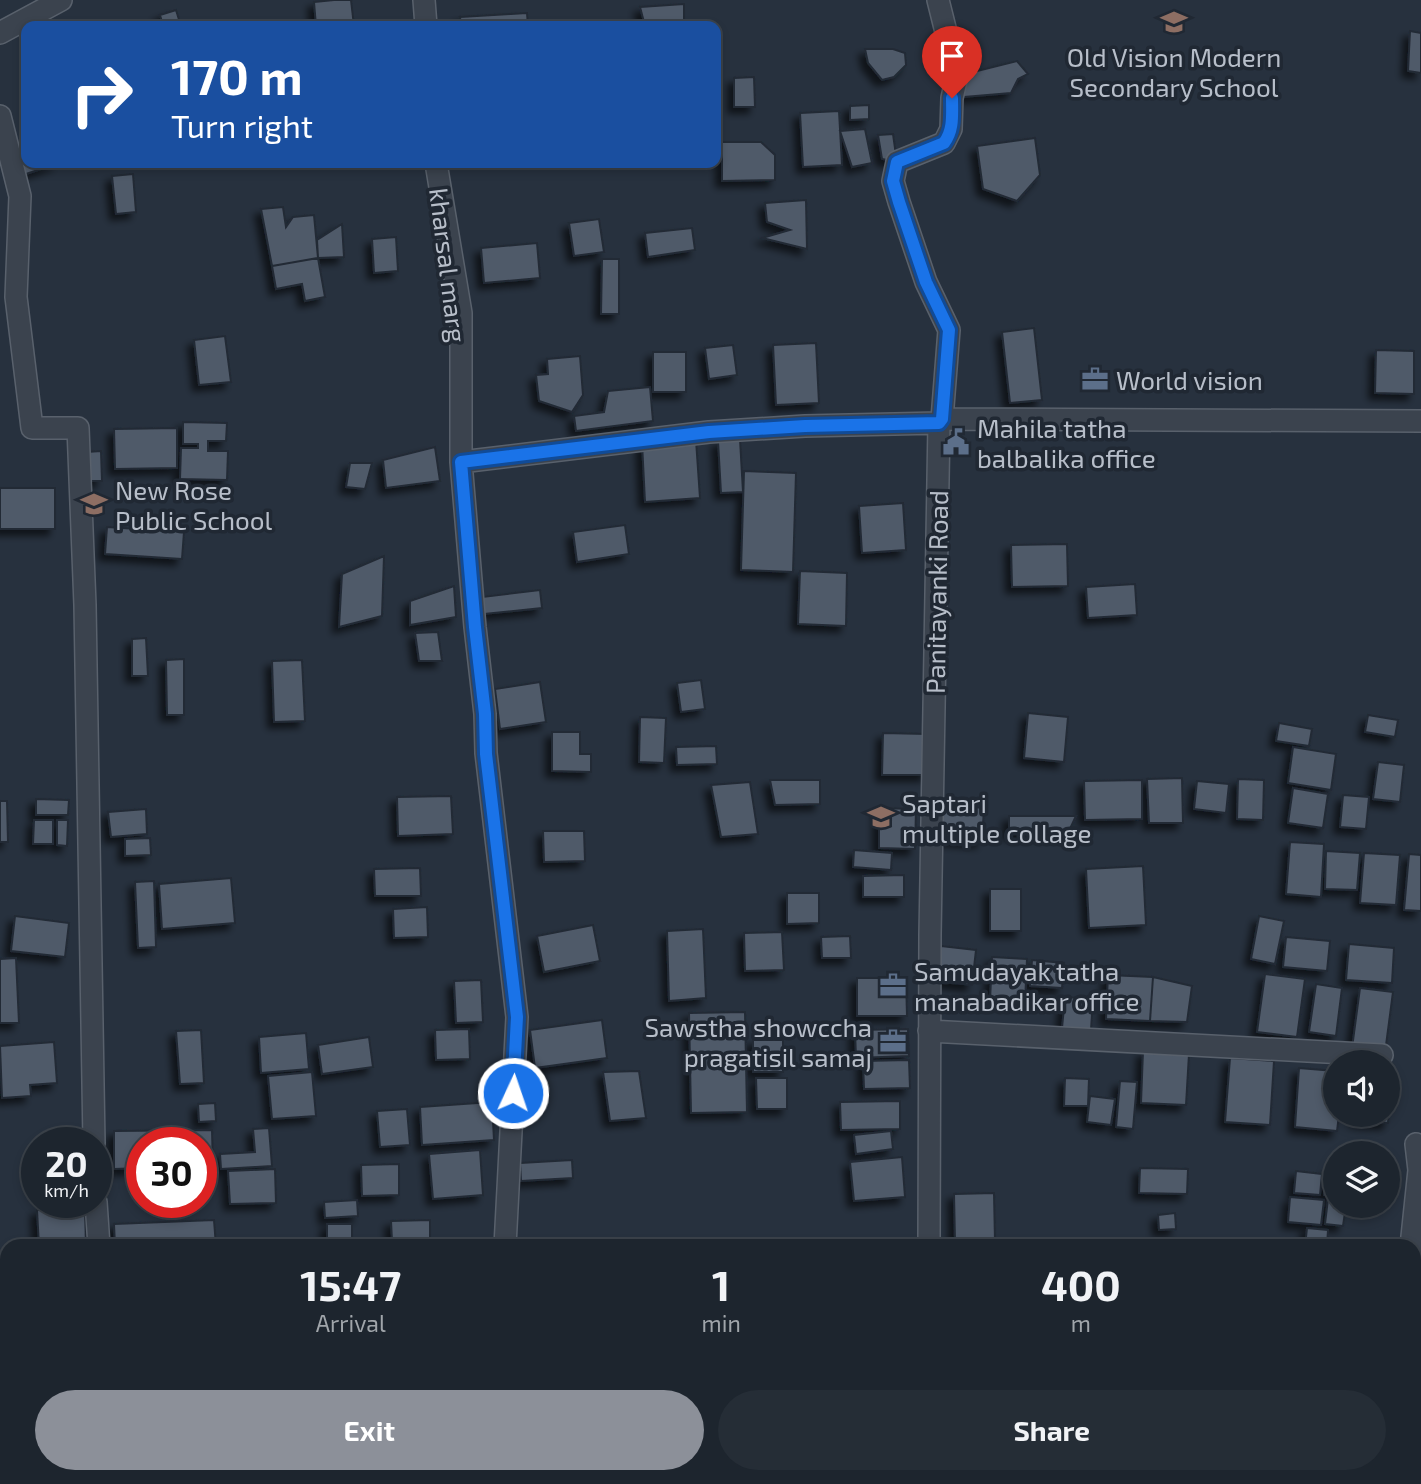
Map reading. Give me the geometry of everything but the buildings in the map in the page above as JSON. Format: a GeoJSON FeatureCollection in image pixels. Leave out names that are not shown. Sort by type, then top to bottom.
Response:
{"type":"FeatureCollection","features":[{"type":"Feature","properties":{"kind":"street"},"geometry":{"type":"LineString","coordinates":[[22,21],[61,0]]}},
{"type":"Feature","properties":{"kind":"street"},"geometry":{"type":"LineString","coordinates":[[424,0],[426,21]]}},
{"type":"Feature","properties":{"kind":"street","name":"Panitayanki Road"},"geometry":{"type":"LineString","coordinates":[[929,1239],[929,1031],[941,421],[949,330],[926,282],[893,181],[897,162],[944,143],[951,129],[952,98],[957,76],[938,0]]}},
{"type":"Feature","properties":{"kind":"street"},"geometry":{"type":"LineString","coordinates":[[0,33],[21,22]]}},
{"type":"Feature","properties":{"kind":"street"},"geometry":{"type":"LineString","coordinates":[[0,116],[20,196],[16,297],[32,428],[78,428],[85,619],[94,1127]]}},
{"type":"Feature","properties":{"kind":"street","name":"kharsal marg"},"geometry":{"type":"LineString","coordinates":[[437,168],[461,313],[461,462],[485,714],[486,754],[517,1017],[505,1239]]}},
{"type":"Feature","properties":{"kind":"street"},"geometry":{"type":"LineString","coordinates":[[461,462],[709,432],[805,426],[941,421],[1421,421]]}},
{"type":"Feature","properties":{"kind":"street"},"geometry":{"type":"LineString","coordinates":[[929,1031],[1323,1052]]}},
{"type":"Feature","properties":{"kind":"street"},"geometry":{"type":"LineString","coordinates":[[1412,1239],[1419,1170],[1416,1144]]}},
{"type":"Feature","properties":{"kind":"street"},"geometry":{"type":"LineString","coordinates":[[97,1218],[99,1239]]}},
{"type":"Feature","properties":{"kind":"place","name":"Old Vision Modern Secondary School"},"geometry":{"type":"Point","coordinates":[1174,22]}},
{"type":"Feature","properties":{"kind":"place","name":"World vision"},"geometry":{"type":"Point","coordinates":[1095,379]}},
{"type":"Feature","properties":{"kind":"place","name":"Mahila tatha balbalika office"},"geometry":{"type":"Point","coordinates":[956,442]}},
{"type":"Feature","properties":{"kind":"place","name":"New Rose Public School"},"geometry":{"type":"Point","coordinates":[94,504]}},
{"type":"Feature","properties":{"kind":"place","name":"Saptari multiple collage"},"geometry":{"type":"Point","coordinates":[881,817]}},
{"type":"Feature","properties":{"kind":"place","name":"Samudayak tatha manabadikar office"},"geometry":{"type":"Point","coordinates":[893,985]}},
{"type":"Feature","properties":{"kind":"place","name":"Sawstha showccha pragatisil samaj"},"geometry":{"type":"Point","coordinates":[893,1041]}},
{"type":"Feature","properties":{"kind":"route"},"geometry":{"type":"LineString","coordinates":[[513,1093],[517,1017],[486,754],[485,714],[461,462],[709,432],[805,426],[939,423],[942,419],[949,330],[926,282],[893,181],[897,162],[944,143],[948,138],[952,98]]}}]}
